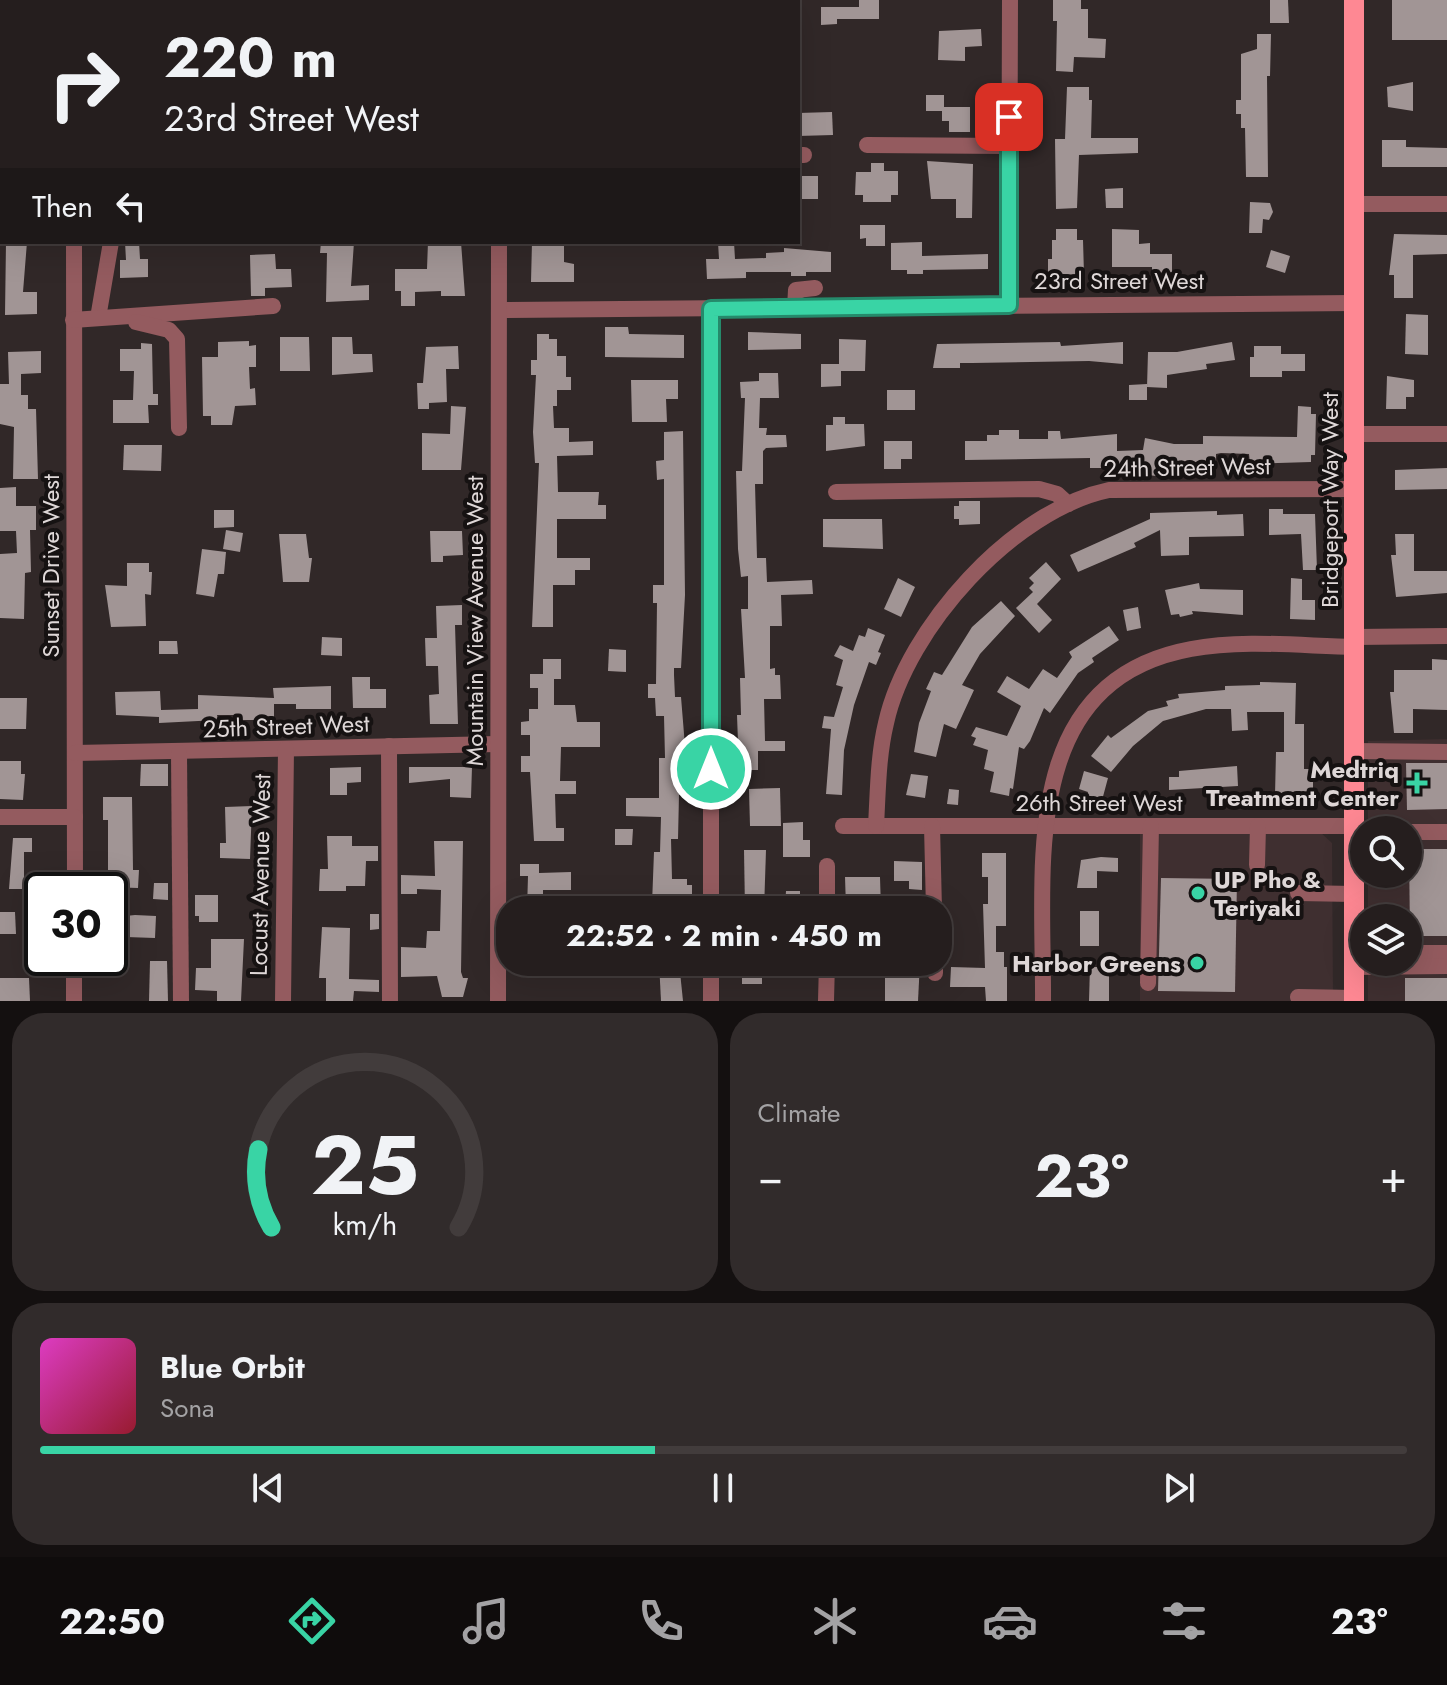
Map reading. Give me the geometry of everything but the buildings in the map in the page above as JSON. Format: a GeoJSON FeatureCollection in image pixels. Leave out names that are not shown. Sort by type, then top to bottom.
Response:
{"type":"FeatureCollection","features":[{"type":"Feature","properties":{"kind":"main road","name":"Bridgeport Way West"},"geometry":{"type":"LineString","coordinates":[[1354,0],[1357,816]]}},
{"type":"Feature","properties":{"kind":"main road","name":"Bridgeport Way West"},"geometry":{"type":"LineString","coordinates":[[1354,888],[1354,904]]}},
{"type":"Feature","properties":{"kind":"main road","name":"Bridgeport Way West"},"geometry":{"type":"LineString","coordinates":[[1354,1000],[1356,976]]}},
{"type":"Feature","properties":{"kind":"street"},"geometry":{"type":"LineString","coordinates":[[1009,305],[1010,0]]}},
{"type":"Feature","properties":{"kind":"street"},"geometry":{"type":"LineString","coordinates":[[867,145],[1009,146]]}},
{"type":"Feature","properties":{"kind":"street"},"geometry":{"type":"LineString","coordinates":[[1354,204],[1447,204]]}},
{"type":"Feature","properties":{"kind":"street","name":"Sunset Drive West"},"geometry":{"type":"LineString","coordinates":[[74,244],[75,872]]}},
{"type":"Feature","properties":{"kind":"street"},"geometry":{"type":"LineString","coordinates":[[102,318],[111,244]]}},
{"type":"Feature","properties":{"kind":"street","name":"Mountain View Avenue West"},"geometry":{"type":"LineString","coordinates":[[498,1001],[499,244]]}},
{"type":"Feature","properties":{"kind":"street"},"geometry":{"type":"LineString","coordinates":[[795,308],[796,290],[815,288]]}},
{"type":"Feature","properties":{"kind":"street","name":"23rd Street West"},"geometry":{"type":"LineString","coordinates":[[499,310],[1354,303]]}},
{"type":"Feature","properties":{"kind":"street"},"geometry":{"type":"LineString","coordinates":[[73,320],[273,306]]}},
{"type":"Feature","properties":{"kind":"street"},"geometry":{"type":"LineString","coordinates":[[711,309],[711,896]]}},
{"type":"Feature","properties":{"kind":"street"},"geometry":{"type":"LineString","coordinates":[[102,318],[155,325],[174,334],[179,344],[179,428]]}},
{"type":"Feature","properties":{"kind":"street"},"geometry":{"type":"LineString","coordinates":[[1355,434],[1447,434]]}},
{"type":"Feature","properties":{"kind":"street"},"geometry":{"type":"LineString","coordinates":[[836,492],[1039,489],[1057,494],[1068,504]]}},
{"type":"Feature","properties":{"kind":"street","name":"24th Street West"},"geometry":{"type":"LineString","coordinates":[[876,826],[886,720],[925,635],[975,573],[1023,533],[1068,504],[1094,493],[1124,489],[1355,489]]}},
{"type":"Feature","properties":{"kind":"street"},"geometry":{"type":"LineString","coordinates":[[1043,1001],[1044,826],[1052,781],[1074,728],[1097,698],[1132,671],[1175,653],[1208,646],[1447,636]]}},
{"type":"Feature","properties":{"kind":"street","name":"25th Street West"},"geometry":{"type":"LineString","coordinates":[[75,753],[498,744]]}},
{"type":"Feature","properties":{"kind":"street"},"geometry":{"type":"LineString","coordinates":[[389,746],[390,1001]]}},
{"type":"Feature","properties":{"kind":"street","name":"Locust Avenue West"},"geometry":{"type":"LineString","coordinates":[[283,1001],[286,749]]}},
{"type":"Feature","properties":{"kind":"street"},"geometry":{"type":"LineString","coordinates":[[1355,751],[1447,752]]}},
{"type":"Feature","properties":{"kind":"street"},"geometry":{"type":"LineString","coordinates":[[179,753],[181,1001]]}},
{"type":"Feature","properties":{"kind":"street"},"geometry":{"type":"LineString","coordinates":[[0,817],[75,817]]}},
{"type":"Feature","properties":{"kind":"street","name":"26th Street West"},"geometry":{"type":"LineString","coordinates":[[843,826],[1258,826],[1350,831]]}},
{"type":"Feature","properties":{"kind":"street"},"geometry":{"type":"LineString","coordinates":[[932,826],[934,896]]}},
{"type":"Feature","properties":{"kind":"street"},"geometry":{"type":"LineString","coordinates":[[1148,983],[1151,826]]}},
{"type":"Feature","properties":{"kind":"street"},"geometry":{"type":"LineString","coordinates":[[1257,865],[1258,826]]}},
{"type":"Feature","properties":{"kind":"street"},"geometry":{"type":"LineString","coordinates":[[1422,832],[1447,832]]}},
{"type":"Feature","properties":{"kind":"street"},"geometry":{"type":"LineString","coordinates":[[827,866],[827,896]]}},
{"type":"Feature","properties":{"kind":"street"},"geometry":{"type":"LineString","coordinates":[[1298,893],[1354,894]]}},
{"type":"Feature","properties":{"kind":"street"},"geometry":{"type":"LineString","coordinates":[[1422,953],[1447,953]]}},
{"type":"Feature","properties":{"kind":"street"},"geometry":{"type":"LineString","coordinates":[[1422,964],[1447,966]]}},
{"type":"Feature","properties":{"kind":"street"},"geometry":{"type":"LineString","coordinates":[[74,976],[74,1001]]}},
{"type":"Feature","properties":{"kind":"street"},"geometry":{"type":"LineString","coordinates":[[711,976],[711,1001]]}},
{"type":"Feature","properties":{"kind":"street"},"geometry":{"type":"LineString","coordinates":[[826,1001],[827,976]]}},
{"type":"Feature","properties":{"kind":"street"},"geometry":{"type":"LineString","coordinates":[[1298,997],[1354,1000]]}},
{"type":"Feature","properties":{"kind":"shaded area"},"geometry":{"type":"Polygon","coordinates":[[[1447,739],[1447,1001],[1368,1001],[1368,976],[1422,976],[1422,904],[1368,904],[1368,888],[1422,888],[1422,816],[1368,816],[1368,741],[1447,739]]]}},
{"type":"Feature","properties":{"kind":"shaded area"},"geometry":{"type":"Polygon","coordinates":[[[1320,832],[1332,843],[1333,1001],[1140,1001],[1140,834],[1320,832]]]}},
{"type":"Feature","properties":{"kind":"place","name":"Medtriq Treatment Center"},"geometry":{"type":"Point","coordinates":[1417,783]}},
{"type":"Feature","properties":{"kind":"place","name":"UP Pho & Teriyaki"},"geometry":{"type":"Point","coordinates":[1198,893]}},
{"type":"Feature","properties":{"kind":"place","name":"Harbor Greens"},"geometry":{"type":"Point","coordinates":[1197,963]}},
{"type":"Feature","properties":{"kind":"route"},"geometry":{"type":"LineString","coordinates":[[711,769],[711,309],[1009,305],[1009,117]]}}]}
